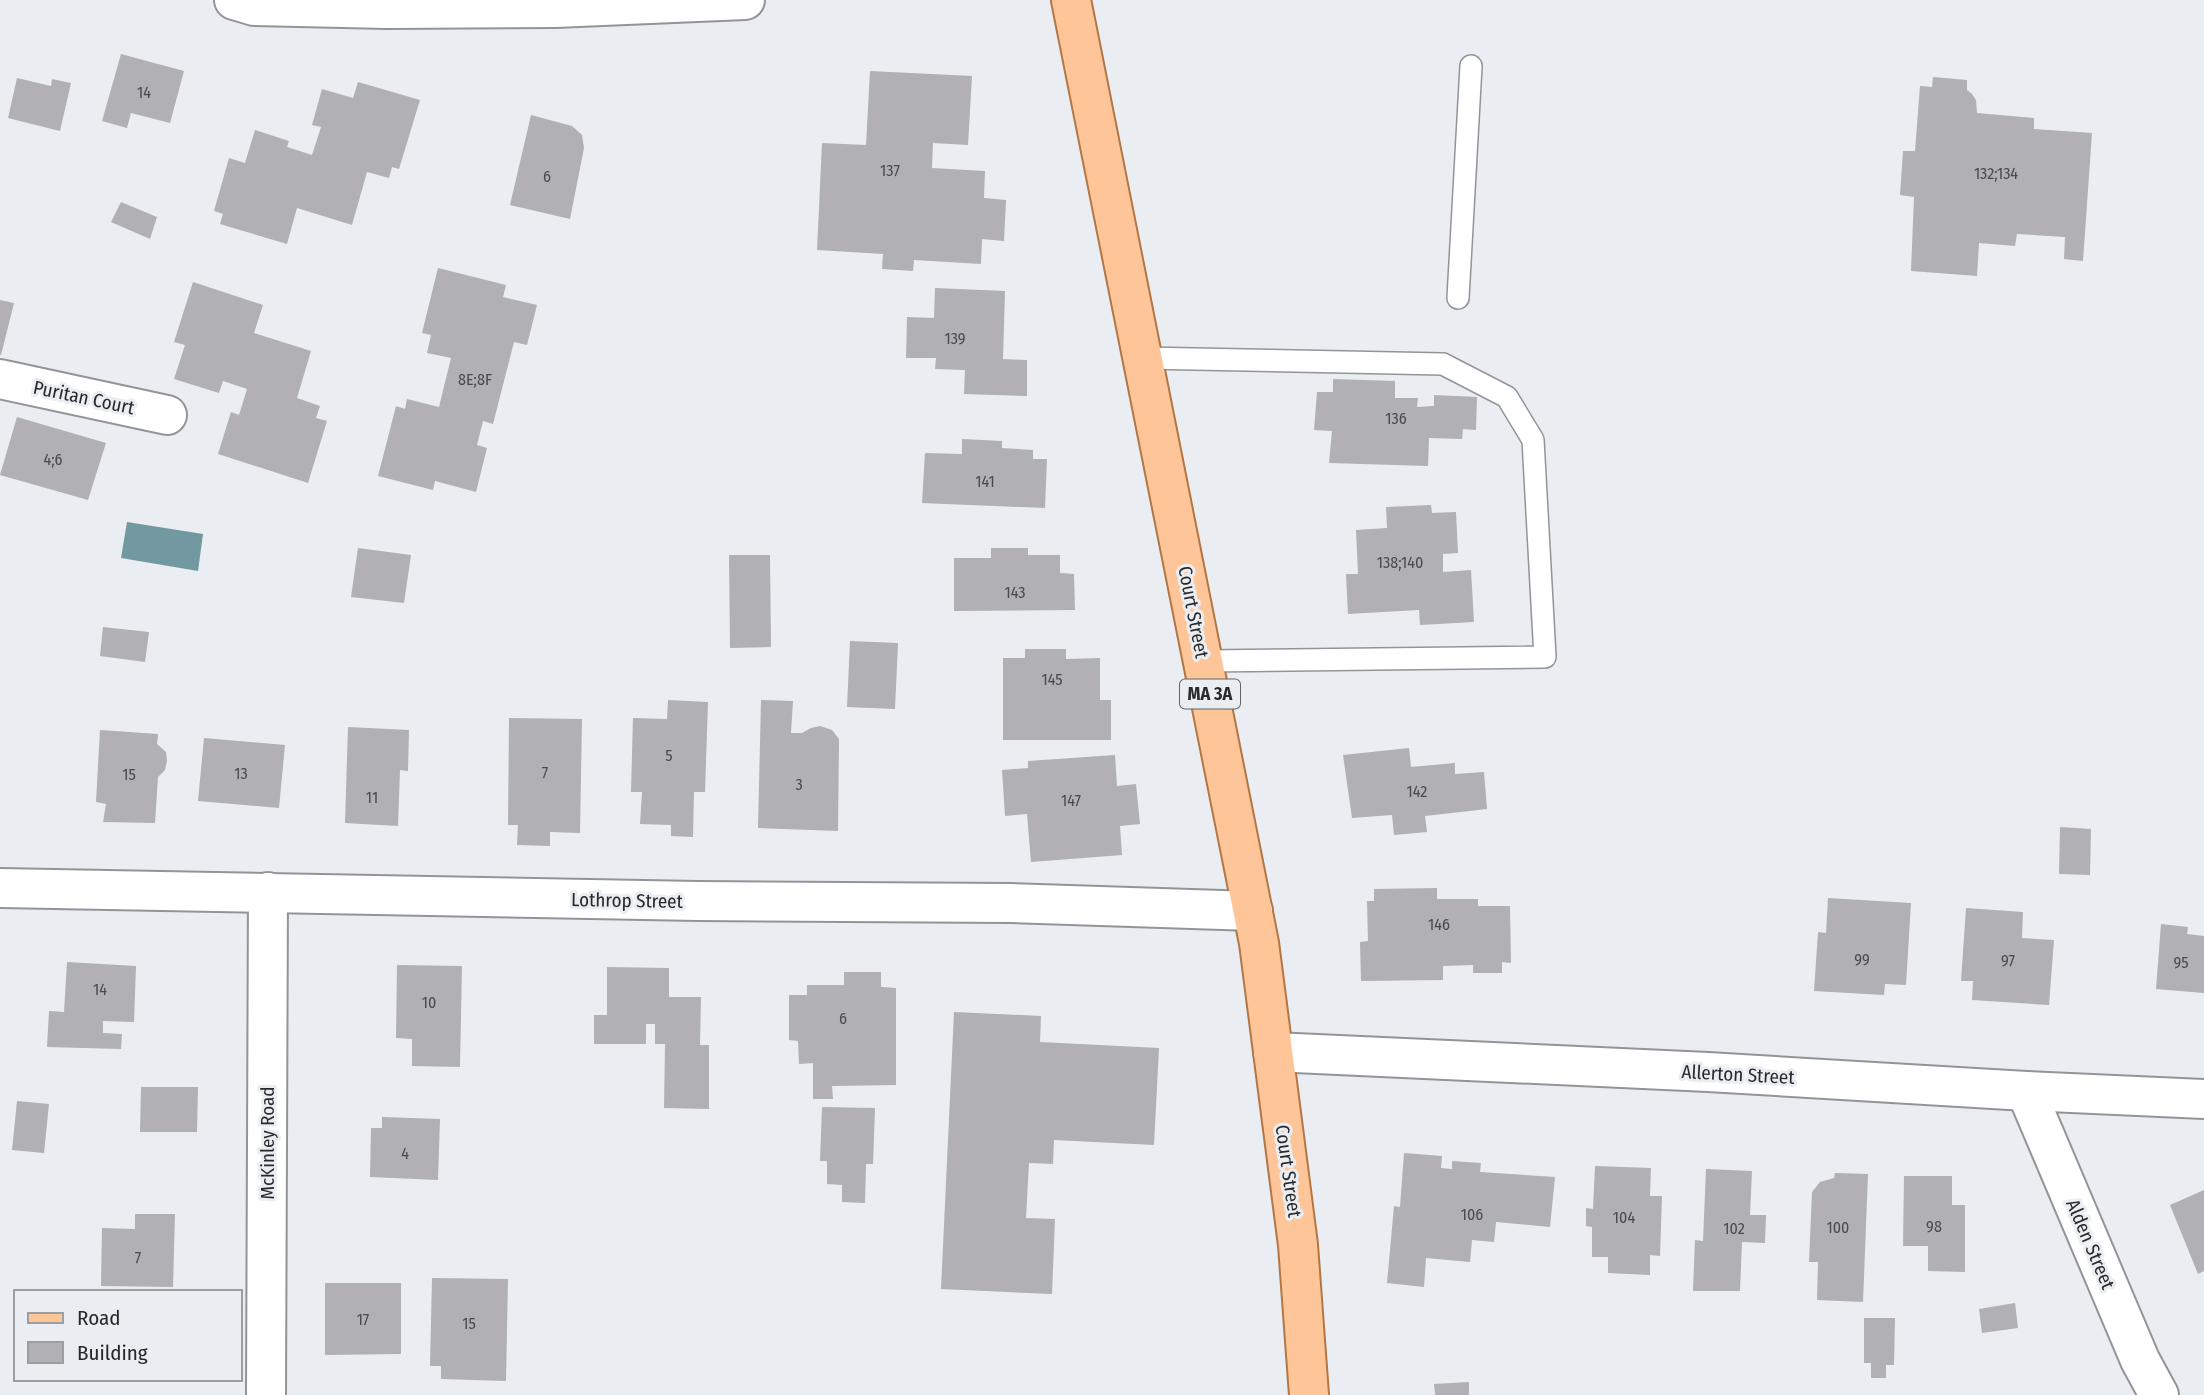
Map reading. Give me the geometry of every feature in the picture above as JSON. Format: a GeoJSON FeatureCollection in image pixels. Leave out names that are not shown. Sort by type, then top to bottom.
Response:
{"type":"FeatureCollection","features":[{"type":"Feature","properties":{"kind":"main road","name":"Court Street"},"geometry":{"type":"LineString","coordinates":[[1071,0],[1259,943],[1298,1245],[1309,1395]]}},
{"type":"Feature","properties":{"kind":"street"},"geometry":{"type":"LineString","coordinates":[[234,0],[254,6],[387,9],[555,8],[745,0]]}},
{"type":"Feature","properties":{"kind":"street","name":"Puritan Court"},"geometry":{"type":"LineString","coordinates":[[0,379],[167,415]]}},
{"type":"Feature","properties":{"kind":"street","name":"Lothrop Street"},"geometry":{"type":"LineString","coordinates":[[0,888],[698,901],[1012,903],[1253,911]]}},
{"type":"Feature","properties":{"kind":"street","name":"McKinley Road"},"geometry":{"type":"LineString","coordinates":[[266,1395],[268,892]]}},
{"type":"Feature","properties":{"kind":"street","name":"Allerton Street"},"geometry":{"type":"LineString","coordinates":[[1273,1052],[2204,1099]]}},
{"type":"Feature","properties":{"kind":"street","name":"Alden Street"},"geometry":{"type":"LineString","coordinates":[[2026,1091],[2140,1360],[2159,1395]]}},
{"type":"Feature","properties":{"kind":"lane"},"geometry":{"type":"LineString","coordinates":[[1458,298],[1471,65]]}},
{"type":"Feature","properties":{"kind":"lane"},"geometry":{"type":"LineString","coordinates":[[1143,358],[1443,364],[1507,397],[1533,440],[1545,657],[1203,662]]}},
{"type":"Feature","properties":{"kind":"water"},"geometry":{"type":"Polygon","coordinates":[[[127,522],[203,534],[198,571],[121,558],[127,522]]]}},
{"type":"Feature","properties":{"kind":"building"},"geometry":{"type":"Polygon","coordinates":[[[121,54],[184,71],[170,123],[131,113],[127,128],[102,121],[121,54]]]}},
{"type":"Feature","properties":{"kind":"building"},"geometry":{"type":"Polygon","coordinates":[[[870,71],[972,76],[968,145],[933,143],[932,168],[985,171],[984,198],[1006,200],[1004,241],[982,239],[981,264],[914,260],[913,271],[882,269],[883,254],[817,250],[822,143],[866,145],[870,71]]]}},
{"type":"Feature","properties":{"kind":"building"},"geometry":{"type":"Polygon","coordinates":[[[1933,77],[1967,80],[1967,90],[1976,100],[1977,113],[2034,118],[2034,129],[2092,133],[2083,261],[2064,259],[2065,237],[2017,234],[2015,246],[1979,243],[1977,276],[1911,271],[1914,197],[1900,195],[1903,151],[1915,151],[1920,86],[1932,87],[1933,77]]]}},
{"type":"Feature","properties":{"kind":"building"},"geometry":{"type":"Polygon","coordinates":[[[17,78],[51,86],[52,79],[71,83],[60,131],[8,118],[17,78]]]}},
{"type":"Feature","properties":{"kind":"building"},"geometry":{"type":"Polygon","coordinates":[[[358,82],[420,100],[399,169],[392,167],[389,178],[367,172],[352,225],[297,208],[287,244],[220,224],[223,214],[214,211],[229,158],[245,163],[255,130],[289,141],[287,147],[312,155],[321,127],[312,125],[322,89],[353,98],[358,82]]]}},
{"type":"Feature","properties":{"kind":"building"},"geometry":{"type":"Polygon","coordinates":[[[531,115],[572,126],[582,135],[584,148],[570,219],[510,205],[531,115]]]}},
{"type":"Feature","properties":{"kind":"building"},"geometry":{"type":"Polygon","coordinates":[[[121,202],[157,217],[150,239],[111,222],[121,202]]]}},
{"type":"Feature","properties":{"kind":"building"},"geometry":{"type":"Polygon","coordinates":[[[438,268],[506,285],[503,297],[537,305],[527,345],[514,342],[493,424],[483,421],[477,445],[487,448],[476,492],[435,481],[433,490],[378,476],[396,406],[405,409],[407,399],[439,407],[451,358],[427,353],[431,335],[422,333],[438,268]]]}},
{"type":"Feature","properties":{"kind":"building"},"geometry":{"type":"Polygon","coordinates":[[[193,282],[263,305],[254,333],[311,351],[297,398],[320,406],[316,418],[327,421],[308,483],[218,454],[231,412],[239,415],[247,389],[223,381],[219,393],[174,379],[185,345],[174,342],[193,282]]]}},
{"type":"Feature","properties":{"kind":"building"},"geometry":{"type":"Polygon","coordinates":[[[935,288],[1005,291],[1003,359],[1027,360],[1027,396],[964,394],[965,370],[935,369],[936,358],[906,358],[907,317],[934,318],[935,288]]]}},
{"type":"Feature","properties":{"kind":"building"},"geometry":{"type":"Polygon","coordinates":[[[0,300],[14,303],[1,355],[0,355],[0,300]]]}},
{"type":"Feature","properties":{"kind":"building"},"geometry":{"type":"Polygon","coordinates":[[[1333,379],[1395,381],[1395,398],[1418,398],[1417,407],[1434,406],[1434,395],[1477,397],[1476,430],[1463,429],[1462,439],[1429,438],[1428,466],[1329,463],[1332,431],[1314,430],[1317,392],[1333,392],[1333,379]]]}},
{"type":"Feature","properties":{"kind":"building"},"geometry":{"type":"Polygon","coordinates":[[[17,417],[106,443],[88,500],[0,475],[17,417]]]}},
{"type":"Feature","properties":{"kind":"building"},"geometry":{"type":"Polygon","coordinates":[[[962,439],[1002,441],[1002,448],[1033,450],[1033,459],[1047,459],[1045,508],[922,503],[925,453],[962,454],[962,439]]]}},
{"type":"Feature","properties":{"kind":"building"},"geometry":{"type":"Polygon","coordinates":[[[1431,505],[1432,513],[1456,512],[1458,553],[1443,554],[1443,572],[1471,570],[1474,622],[1420,625],[1419,610],[1348,614],[1346,574],[1358,574],[1356,530],[1387,528],[1386,507],[1431,505]]]}},
{"type":"Feature","properties":{"kind":"building"},"geometry":{"type":"Polygon","coordinates":[[[358,548],[411,555],[404,603],[351,597],[358,548]]]}},
{"type":"Feature","properties":{"kind":"building"},"geometry":{"type":"Polygon","coordinates":[[[991,548],[1028,548],[1028,555],[1060,555],[1060,573],[1074,574],[1075,610],[954,611],[954,558],[991,558],[991,548]]]}},
{"type":"Feature","properties":{"kind":"building"},"geometry":{"type":"Polygon","coordinates":[[[729,555],[770,555],[771,647],[730,648],[729,555]]]}},
{"type":"Feature","properties":{"kind":"building"},"geometry":{"type":"Polygon","coordinates":[[[103,627],[149,632],[145,662],[100,656],[103,627]]]}},
{"type":"Feature","properties":{"kind":"building"},"geometry":{"type":"Polygon","coordinates":[[[850,641],[898,643],[895,709],[847,707],[850,641]]]}},
{"type":"Feature","properties":{"kind":"building"},"geometry":{"type":"Polygon","coordinates":[[[1025,649],[1066,649],[1066,659],[1100,658],[1100,700],[1111,700],[1111,740],[1003,740],[1003,658],[1025,658],[1025,649]]]}},
{"type":"Feature","properties":{"kind":"building"},"geometry":{"type":"Polygon","coordinates":[[[668,700],[708,702],[705,792],[694,792],[693,837],[671,836],[671,825],[640,824],[642,792],[631,792],[633,718],[667,719],[668,700]]]}},
{"type":"Feature","properties":{"kind":"building"},"geometry":{"type":"Polygon","coordinates":[[[761,700],[793,701],[791,733],[802,733],[820,726],[832,730],[839,739],[838,831],[758,828],[761,700]]]}},
{"type":"Feature","properties":{"kind":"building"},"geometry":{"type":"Polygon","coordinates":[[[509,718],[582,719],[580,833],[550,832],[550,846],[517,845],[518,825],[508,825],[509,718]]]}},
{"type":"Feature","properties":{"kind":"building"},"geometry":{"type":"Polygon","coordinates":[[[348,727],[409,730],[408,771],[400,770],[398,826],[345,823],[348,727]]]}},
{"type":"Feature","properties":{"kind":"building"},"geometry":{"type":"Polygon","coordinates":[[[100,730],[158,734],[157,744],[166,752],[167,761],[165,770],[158,777],[155,823],[103,822],[106,804],[96,802],[100,730]]]}},
{"type":"Feature","properties":{"kind":"building"},"geometry":{"type":"Polygon","coordinates":[[[204,738],[285,745],[279,808],[198,801],[204,738]]]}},
{"type":"Feature","properties":{"kind":"building"},"geometry":{"type":"Polygon","coordinates":[[[1409,748],[1411,767],[1455,763],[1455,774],[1484,772],[1487,809],[1425,816],[1427,832],[1394,835],[1392,815],[1352,818],[1343,755],[1409,748]]]}},
{"type":"Feature","properties":{"kind":"building"},"geometry":{"type":"Polygon","coordinates":[[[1115,755],[1117,786],[1136,784],[1140,824],[1120,826],[1122,855],[1031,862],[1027,814],[1005,816],[1002,770],[1028,768],[1028,761],[1115,755]]]}},
{"type":"Feature","properties":{"kind":"building"},"geometry":{"type":"Polygon","coordinates":[[[2060,827],[2091,829],[2090,875],[2059,874],[2060,827]]]}},
{"type":"Feature","properties":{"kind":"building"},"geometry":{"type":"Polygon","coordinates":[[[1437,888],[1437,899],[1478,899],[1478,906],[1510,906],[1511,963],[1502,962],[1502,973],[1473,973],[1473,965],[1443,966],[1443,980],[1361,981],[1360,942],[1368,941],[1367,901],[1374,901],[1374,889],[1437,888]]]}},
{"type":"Feature","properties":{"kind":"building"},"geometry":{"type":"Polygon","coordinates":[[[1828,898],[1911,903],[1906,985],[1885,984],[1884,995],[1814,991],[1818,932],[1826,933],[1828,898]]]}},
{"type":"Feature","properties":{"kind":"building"},"geometry":{"type":"Polygon","coordinates":[[[1966,908],[2023,912],[2022,938],[2054,940],[2049,1005],[1972,1000],[1973,981],[1961,981],[1966,908]]]}},
{"type":"Feature","properties":{"kind":"building"},"geometry":{"type":"Polygon","coordinates":[[[2161,924],[2188,927],[2187,934],[2204,936],[2204,993],[2156,989],[2161,924]]]}},
{"type":"Feature","properties":{"kind":"building"},"geometry":{"type":"Polygon","coordinates":[[[67,962],[136,966],[134,1022],[103,1021],[103,1033],[122,1034],[121,1049],[47,1047],[49,1011],[64,1012],[67,962]]]}},
{"type":"Feature","properties":{"kind":"building"},"geometry":{"type":"Polygon","coordinates":[[[397,965],[462,966],[460,1067],[412,1066],[412,1039],[396,1038],[397,965]]]}},
{"type":"Feature","properties":{"kind":"building"},"geometry":{"type":"Polygon","coordinates":[[[607,967],[669,968],[669,997],[701,997],[700,1045],[709,1045],[709,1109],[664,1108],[665,1044],[655,1044],[655,1024],[646,1024],[646,1044],[594,1044],[594,1015],[607,1015],[607,967]]]}},
{"type":"Feature","properties":{"kind":"building"},"geometry":{"type":"Polygon","coordinates":[[[844,972],[881,972],[881,987],[896,988],[896,1085],[832,1086],[833,1099],[813,1099],[813,1063],[799,1064],[798,1041],[789,1040],[789,995],[807,995],[807,985],[844,985],[844,972]]]}},
{"type":"Feature","properties":{"kind":"building"},"geometry":{"type":"Polygon","coordinates":[[[954,1012],[1041,1016],[1040,1042],[1159,1048],[1154,1145],[1054,1140],[1053,1164],[1029,1163],[1026,1218],[1055,1219],[1052,1294],[941,1289],[954,1012]]]}},
{"type":"Feature","properties":{"kind":"building"},"geometry":{"type":"Polygon","coordinates":[[[141,1087],[198,1087],[197,1132],[140,1132],[141,1087]]]}},
{"type":"Feature","properties":{"kind":"building"},"geometry":{"type":"Polygon","coordinates":[[[17,1101],[49,1104],[44,1153],[12,1150],[17,1101]]]}},
{"type":"Feature","properties":{"kind":"building"},"geometry":{"type":"Polygon","coordinates":[[[822,1107],[875,1108],[873,1164],[866,1164],[865,1203],[842,1202],[842,1185],[827,1184],[827,1161],[820,1161],[822,1107]]]}},
{"type":"Feature","properties":{"kind":"building"},"geometry":{"type":"Polygon","coordinates":[[[382,1117],[440,1119],[438,1180],[370,1177],[371,1128],[382,1128],[382,1117]]]}},
{"type":"Feature","properties":{"kind":"building"},"geometry":{"type":"Polygon","coordinates":[[[1404,1153],[1442,1156],[1441,1168],[1452,1169],[1452,1161],[1481,1163],[1480,1172],[1555,1177],[1550,1227],[1496,1222],[1494,1242],[1472,1240],[1470,1262],[1426,1258],[1424,1287],[1387,1283],[1394,1206],[1400,1207],[1404,1153]]]}},
{"type":"Feature","properties":{"kind":"building"},"geometry":{"type":"Polygon","coordinates":[[[1595,1166],[1651,1168],[1650,1196],[1662,1196],[1660,1256],[1650,1255],[1650,1275],[1608,1273],[1608,1257],[1592,1257],[1592,1227],[1586,1226],[1586,1208],[1593,1209],[1595,1166]]]}},
{"type":"Feature","properties":{"kind":"building"},"geometry":{"type":"Polygon","coordinates":[[[1706,1169],[1752,1171],[1750,1215],[1766,1215],[1765,1243],[1742,1242],[1740,1291],[1693,1291],[1695,1240],[1703,1241],[1706,1169]]]}},
{"type":"Feature","properties":{"kind":"building"},"geometry":{"type":"Polygon","coordinates":[[[1835,1173],[1868,1174],[1863,1302],[1817,1300],[1818,1262],[1809,1262],[1812,1192],[1820,1182],[1834,1178],[1835,1173]]]}},
{"type":"Feature","properties":{"kind":"building"},"geometry":{"type":"Polygon","coordinates":[[[1904,1176],[1952,1176],[1952,1205],[1965,1205],[1965,1272],[1928,1271],[1928,1246],[1903,1246],[1904,1176]]]}},
{"type":"Feature","properties":{"kind":"building"},"geometry":{"type":"Polygon","coordinates":[[[2204,1190],[2204,1271],[2198,1274],[2170,1205],[2204,1190]]]}},
{"type":"Feature","properties":{"kind":"building"},"geometry":{"type":"Polygon","coordinates":[[[135,1214],[175,1214],[173,1287],[101,1286],[102,1228],[135,1229],[135,1214]]]}},
{"type":"Feature","properties":{"kind":"building"},"geometry":{"type":"Polygon","coordinates":[[[432,1278],[508,1279],[506,1381],[441,1379],[441,1366],[430,1366],[432,1278]]]}},
{"type":"Feature","properties":{"kind":"building"},"geometry":{"type":"Polygon","coordinates":[[[325,1283],[401,1283],[401,1354],[325,1355],[325,1283]]]}},
{"type":"Feature","properties":{"kind":"building"},"geometry":{"type":"Polygon","coordinates":[[[2015,1303],[2018,1328],[1982,1333],[1979,1309],[2015,1303]]]}},
{"type":"Feature","properties":{"kind":"building"},"geometry":{"type":"Polygon","coordinates":[[[1864,1318],[1895,1318],[1894,1365],[1886,1365],[1886,1378],[1871,1378],[1871,1363],[1864,1363],[1864,1318]]]}},
{"type":"Feature","properties":{"kind":"building"},"geometry":{"type":"Polygon","coordinates":[[[1469,1382],[1469,1395],[1435,1395],[1434,1384],[1469,1382]]]}}]}
